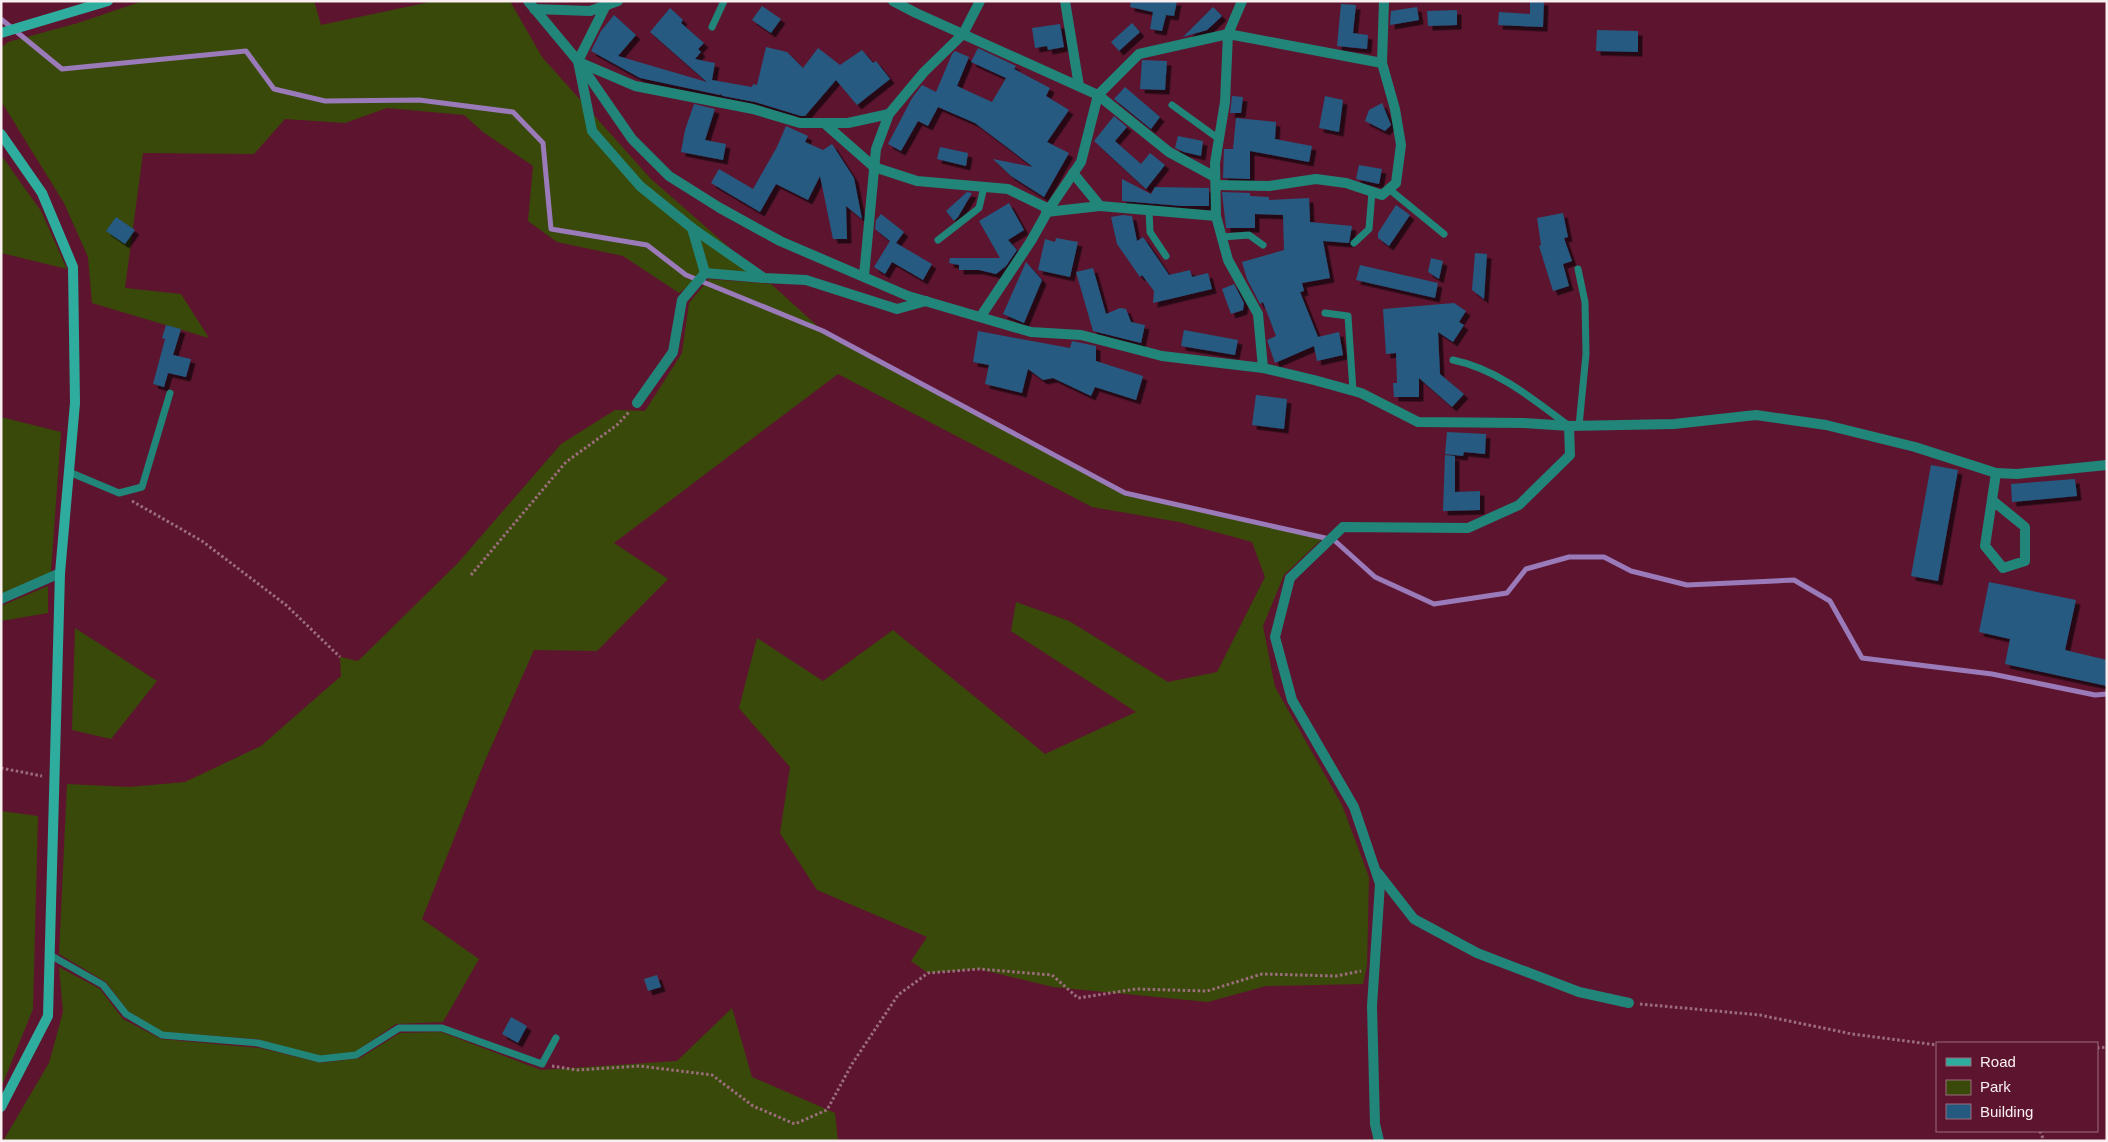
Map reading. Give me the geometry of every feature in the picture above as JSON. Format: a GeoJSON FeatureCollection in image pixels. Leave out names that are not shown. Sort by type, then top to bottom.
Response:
{"type":"FeatureCollection","features":[{"type":"Feature","properties":{"kind":"street"},"geometry":{"type":"LineString","coordinates":[[4,33],[108,1]]}},
{"type":"Feature","properties":{"kind":"street"},"geometry":{"type":"LineString","coordinates":[[531,5],[590,11],[618,1]]}},
{"type":"Feature","properties":{"kind":"street"},"geometry":{"type":"LineString","coordinates":[[893,1],[1098,96],[1169,152],[1215,181],[1269,186],[1316,179],[1346,183],[1382,195],[1396,183],[1401,145],[1395,109],[1382,63],[1384,1]]}},
{"type":"Feature","properties":{"kind":"street"},"geometry":{"type":"LineString","coordinates":[[864,276],[876,149],[889,114],[924,72],[963,34],[980,1]]}},
{"type":"Feature","properties":{"kind":"street"},"geometry":{"type":"LineString","coordinates":[[1065,1],[1079,86]]}},
{"type":"Feature","properties":{"kind":"street"},"geometry":{"type":"LineString","coordinates":[[1242,1],[1228,34],[1225,102],[1215,163],[1216,216],[1228,260],[1258,314],[1263,368]]}},
{"type":"Feature","properties":{"kind":"street"},"geometry":{"type":"LineString","coordinates":[[531,5],[578,61],[632,139],[669,176],[720,208],[780,241],[908,296],[1031,332],[1080,335],[1162,356],[1263,368],[1361,393],[1418,422],[1524,423],[1574,426],[1674,424],[1756,415],[1826,425],[1915,447],[1996,473],[2018,474],[2107,465]]}},
{"type":"Feature","properties":{"kind":"street"},"geometry":{"type":"LineString","coordinates":[[606,5],[578,61],[592,131],[640,186],[692,228],[764,278]]}},
{"type":"Feature","properties":{"kind":"street"},"geometry":{"type":"LineString","coordinates":[[981,316],[1081,162],[1098,96],[1138,54],[1228,34],[1382,63]]}},
{"type":"Feature","properties":{"kind":"street"},"geometry":{"type":"LineString","coordinates":[[578,61],[635,86],[753,109],[800,123],[848,123],[889,114]]}},
{"type":"Feature","properties":{"kind":"street"},"geometry":{"type":"LineString","coordinates":[[824,122],[874,167],[917,181],[1008,189],[1048,211],[1100,206],[1216,216]]}},
{"type":"Feature","properties":{"kind":"street"},"geometry":{"type":"LineString","coordinates":[[1,134],[42,192],[73,267],[75,403],[60,574],[48,1016],[1,1107]]}},
{"type":"Feature","properties":{"kind":"street"},"geometry":{"type":"LineString","coordinates":[[1073,173],[1100,206]]}},
{"type":"Feature","properties":{"kind":"street"},"geometry":{"type":"LineString","coordinates":[[692,228],[705,273]]}},
{"type":"Feature","properties":{"kind":"street"},"geometry":{"type":"LineString","coordinates":[[705,273],[806,280],[897,309],[926,301]]}},
{"type":"Feature","properties":{"kind":"street"},"geometry":{"type":"LineString","coordinates":[[637,403],[673,352],[682,300],[705,273]]}},
{"type":"Feature","properties":{"kind":"street"},"geometry":{"type":"LineString","coordinates":[[1379,1141],[1375,1124],[1372,1006],[1380,884],[1354,807],[1292,700],[1275,637],[1290,578],[1343,527],[1468,528],[1519,505],[1570,455],[1574,426]]}},
{"type":"Feature","properties":{"kind":"street"},"geometry":{"type":"LineString","coordinates":[[1992,500],[2025,527],[2024,561],[2003,568],[1984,546],[1996,473]]}},
{"type":"Feature","properties":{"kind":"street"},"geometry":{"type":"LineString","coordinates":[[1,599],[60,574]]}},
{"type":"Feature","properties":{"kind":"street"},"geometry":{"type":"LineString","coordinates":[[1374,869],[1414,919],[1469,948],[1580,992],[1629,1003]]}},
{"type":"Feature","properties":{"kind":"lane"},"geometry":{"type":"LineString","coordinates":[[712,27],[724,1]]}},
{"type":"Feature","properties":{"kind":"lane"},"geometry":{"type":"LineString","coordinates":[[1172,105],[1219,139]]}},
{"type":"Feature","properties":{"kind":"lane"},"geometry":{"type":"LineString","coordinates":[[938,240],[979,208],[984,187]]}},
{"type":"Feature","properties":{"kind":"lane"},"geometry":{"type":"LineString","coordinates":[[1389,189],[1444,234]]}},
{"type":"Feature","properties":{"kind":"lane"},"geometry":{"type":"LineString","coordinates":[[1354,243],[1369,229],[1372,192]]}},
{"type":"Feature","properties":{"kind":"lane"},"geometry":{"type":"LineString","coordinates":[[1149,210],[1150,232],[1166,256]]}},
{"type":"Feature","properties":{"kind":"lane"},"geometry":{"type":"LineString","coordinates":[[1222,237],[1249,235],[1264,245]]}},
{"type":"Feature","properties":{"kind":"lane"},"geometry":{"type":"LineString","coordinates":[[1453,360],[1472,364],[1518,388],[1574,426],[1586,354],[1584,302],[1578,269]]}},
{"type":"Feature","properties":{"kind":"lane"},"geometry":{"type":"LineString","coordinates":[[1324,314],[1348,316],[1354,391]]}},
{"type":"Feature","properties":{"kind":"lane"},"geometry":{"type":"LineString","coordinates":[[69,472],[119,493],[142,487],[170,393]]}},
{"type":"Feature","properties":{"kind":"lane"},"geometry":{"type":"LineString","coordinates":[[50,955],[103,985],[126,1014],[162,1034],[258,1043],[320,1059],[356,1055],[399,1028],[442,1028],[542,1064],[556,1038]]}},
{"type":"Feature","properties":{"kind":"path"},"geometry":{"type":"LineString","coordinates":[[471,575],[566,462],[618,425],[637,403]]}},
{"type":"Feature","properties":{"kind":"path"},"geometry":{"type":"LineString","coordinates":[[119,493],[202,541],[286,605],[340,657]]}},
{"type":"Feature","properties":{"kind":"path"},"geometry":{"type":"LineString","coordinates":[[1,768],[54,778]]}},
{"type":"Feature","properties":{"kind":"path"},"geometry":{"type":"LineString","coordinates":[[542,1064],[576,1070],[640,1066],[712,1075],[753,1106],[795,1124],[827,1110],[852,1064],[898,995],[928,973],[979,969],[1052,975],[1078,998],[1136,989],[1207,991],[1262,974],[1336,976],[1374,969]]}},
{"type":"Feature","properties":{"kind":"path"},"geometry":{"type":"LineString","coordinates":[[1629,1003],[1760,1015],[1852,1034],[1936,1045]]}},
{"type":"Feature","properties":{"kind":"green space"},"geometry":{"type":"Polygon","coordinates":[[[143,1],[314,1],[321,25],[435,1],[510,1],[542,57],[650,178],[764,278],[705,273],[679,293],[623,256],[557,242],[528,221],[533,166],[483,132],[464,115],[387,108],[345,123],[285,119],[254,154],[143,153],[125,288],[181,294],[209,338],[92,303],[88,257],[64,203],[1,101],[1,48],[8,42],[78,23],[143,1]]]}},
{"type":"Feature","properties":{"kind":"green space"},"geometry":{"type":"Polygon","coordinates":[[[1,155],[41,211],[67,269],[1,253],[1,155]]]}},
{"type":"Feature","properties":{"kind":"green space"},"geometry":{"type":"Polygon","coordinates":[[[709,279],[771,284],[823,331],[1125,493],[1323,538],[1284,575],[1263,626],[1275,687],[1342,805],[1369,877],[1367,965],[1363,984],[1266,986],[1208,1002],[1053,987],[979,969],[928,973],[911,961],[927,937],[817,890],[780,833],[790,767],[739,708],[757,638],[823,681],[893,630],[1045,754],[1136,712],[1011,631],[1016,602],[1069,621],[1168,682],[1217,672],[1265,577],[1252,542],[1179,522],[1092,507],[838,374],[614,543],[668,579],[597,651],[534,650],[484,763],[422,919],[479,959],[443,1022],[396,1024],[355,1052],[319,1057],[257,1039],[163,1032],[128,1011],[106,982],[59,954],[67,784],[129,787],[185,782],[261,746],[341,676],[340,657],[358,661],[457,564],[561,444],[615,410],[645,411],[682,353],[689,303],[709,279]]]}},
{"type":"Feature","properties":{"kind":"green space"},"geometry":{"type":"Polygon","coordinates":[[[1,417],[61,432],[51,572],[1,594],[1,417]]]}},
{"type":"Feature","properties":{"kind":"green space"},"geometry":{"type":"Polygon","coordinates":[[[48,586],[48,613],[1,621],[1,606],[48,586]]]}},
{"type":"Feature","properties":{"kind":"green space"},"geometry":{"type":"Polygon","coordinates":[[[75,628],[157,681],[111,739],[72,730],[75,628]]]}},
{"type":"Feature","properties":{"kind":"green space"},"geometry":{"type":"Polygon","coordinates":[[[1,811],[38,816],[33,1009],[1,1088],[1,811]]]}},
{"type":"Feature","properties":{"kind":"green space"},"geometry":{"type":"Polygon","coordinates":[[[59,967],[100,989],[123,1019],[161,1039],[260,1048],[321,1063],[360,1058],[400,1033],[441,1032],[541,1070],[677,1061],[732,1008],[752,1077],[835,1113],[838,1141],[3,1141],[49,1063],[63,1012],[59,967]]]}},
{"type":"Feature","properties":{"kind":"building"},"geometry":{"type":"Polygon","coordinates":[[[1131,1],[1177,1],[1174,16],[1166,15],[1162,31],[1150,29],[1153,12],[1130,7],[1131,1]]]}},
{"type":"Feature","properties":{"kind":"building"},"geometry":{"type":"Polygon","coordinates":[[[1530,1],[1544,1],[1543,27],[1498,25],[1499,12],[1530,14],[1530,1]]]}},
{"type":"Feature","properties":{"kind":"building"},"geometry":{"type":"Polygon","coordinates":[[[1341,4],[1356,5],[1353,33],[1368,35],[1367,49],[1337,46],[1341,4]]]}},
{"type":"Feature","properties":{"kind":"building"},"geometry":{"type":"Polygon","coordinates":[[[762,6],[781,19],[771,33],[752,20],[762,6]]]}},
{"type":"Feature","properties":{"kind":"building"},"geometry":{"type":"Polygon","coordinates":[[[1213,7],[1222,16],[1207,30],[1183,37],[1213,7]]]}},
{"type":"Feature","properties":{"kind":"building"},"geometry":{"type":"Polygon","coordinates":[[[1417,7],[1419,20],[1390,25],[1391,11],[1417,7]]]}},
{"type":"Feature","properties":{"kind":"building"},"geometry":{"type":"Polygon","coordinates":[[[670,8],[683,20],[681,23],[704,43],[698,49],[701,52],[695,59],[715,63],[712,80],[752,87],[753,84],[757,85],[766,47],[787,52],[803,68],[818,48],[840,65],[862,50],[873,63],[876,61],[890,79],[857,105],[836,80],[805,116],[801,116],[755,102],[640,78],[591,51],[601,31],[614,15],[636,35],[618,56],[707,82],[650,32],[670,8]]]}},
{"type":"Feature","properties":{"kind":"building"},"geometry":{"type":"Polygon","coordinates":[[[1457,10],[1457,25],[1428,26],[1427,11],[1457,10]]]}},
{"type":"Feature","properties":{"kind":"building"},"geometry":{"type":"Polygon","coordinates":[[[1132,23],[1140,32],[1119,51],[1111,42],[1132,23]]]}},
{"type":"Feature","properties":{"kind":"building"},"geometry":{"type":"Polygon","coordinates":[[[1060,24],[1064,47],[1048,50],[1047,46],[1035,48],[1032,28],[1060,24]]]}},
{"type":"Feature","properties":{"kind":"building"},"geometry":{"type":"Polygon","coordinates":[[[1597,30],[1638,31],[1638,52],[1596,51],[1597,30]]]}},
{"type":"Feature","properties":{"kind":"building"},"geometry":{"type":"Polygon","coordinates":[[[978,48],[1016,66],[1014,69],[1050,88],[1046,96],[1069,110],[1047,142],[1069,153],[1044,197],[1011,176],[993,159],[1033,167],[975,123],[938,107],[928,126],[918,121],[901,151],[888,144],[912,98],[922,85],[936,92],[955,51],[969,57],[957,86],[992,102],[1006,78],[971,62],[978,48]]]}},
{"type":"Feature","properties":{"kind":"building"},"geometry":{"type":"Polygon","coordinates":[[[1142,60],[1167,61],[1165,90],[1140,89],[1142,60]]]}},
{"type":"Feature","properties":{"kind":"building"},"geometry":{"type":"Polygon","coordinates":[[[1125,87],[1160,117],[1151,129],[1114,99],[1125,87]]]}},
{"type":"Feature","properties":{"kind":"building"},"geometry":{"type":"Polygon","coordinates":[[[1232,96],[1243,97],[1241,113],[1230,113],[1232,96]]]}},
{"type":"Feature","properties":{"kind":"building"},"geometry":{"type":"Polygon","coordinates":[[[1325,96],[1343,100],[1339,132],[1319,128],[1325,96]]]}},
{"type":"Feature","properties":{"kind":"building"},"geometry":{"type":"Polygon","coordinates":[[[1382,103],[1391,125],[1385,131],[1365,121],[1369,110],[1382,103]]]}},
{"type":"Feature","properties":{"kind":"building"},"geometry":{"type":"Polygon","coordinates":[[[694,104],[715,109],[705,140],[726,144],[723,160],[681,152],[685,130],[694,104]]]}},
{"type":"Feature","properties":{"kind":"building"},"geometry":{"type":"Polygon","coordinates":[[[1114,116],[1127,127],[1115,141],[1141,164],[1150,153],[1165,165],[1146,189],[1094,141],[1114,116]]]}},
{"type":"Feature","properties":{"kind":"building"},"geometry":{"type":"Polygon","coordinates":[[[1236,118],[1276,122],[1275,139],[1312,146],[1309,162],[1250,151],[1250,179],[1223,178],[1224,149],[1233,149],[1236,118]]]}},
{"type":"Feature","properties":{"kind":"building"},"geometry":{"type":"Polygon","coordinates":[[[786,126],[808,136],[805,142],[823,150],[832,144],[854,178],[862,219],[846,206],[847,239],[833,239],[820,176],[808,200],[776,184],[760,212],[711,183],[719,169],[753,189],[777,147],[786,126]]]}},
{"type":"Feature","properties":{"kind":"building"},"geometry":{"type":"Polygon","coordinates":[[[1178,136],[1203,141],[1201,156],[1175,148],[1178,136]]]}},
{"type":"Feature","properties":{"kind":"building"},"geometry":{"type":"Polygon","coordinates":[[[940,147],[968,153],[966,166],[937,159],[940,147]]]}},
{"type":"Feature","properties":{"kind":"building"},"geometry":{"type":"Polygon","coordinates":[[[1359,165],[1382,169],[1379,184],[1356,179],[1359,165]]]}},
{"type":"Feature","properties":{"kind":"building"},"geometry":{"type":"Polygon","coordinates":[[[1122,179],[1151,194],[1155,187],[1209,188],[1209,206],[1182,206],[1122,201],[1122,179]]]}},
{"type":"Feature","properties":{"kind":"building"},"geometry":{"type":"Polygon","coordinates":[[[967,192],[972,193],[954,221],[946,211],[967,192]]]}},
{"type":"Feature","properties":{"kind":"building"},"geometry":{"type":"Polygon","coordinates":[[[1222,192],[1250,193],[1250,196],[1269,197],[1269,200],[1309,198],[1310,222],[1352,226],[1349,243],[1323,241],[1330,278],[1302,283],[1304,291],[1300,292],[1318,337],[1339,332],[1343,355],[1317,361],[1314,346],[1275,363],[1267,340],[1276,336],[1263,302],[1260,304],[1247,279],[1242,262],[1284,250],[1283,215],[1255,214],[1255,228],[1226,228],[1222,192]]]}},
{"type":"Feature","properties":{"kind":"building"},"geometry":{"type":"Polygon","coordinates":[[[1009,203],[1024,230],[1008,240],[1017,250],[1006,266],[996,274],[979,270],[959,270],[959,265],[949,263],[950,258],[1000,258],[979,221],[1009,203]]]}},
{"type":"Feature","properties":{"kind":"building"},"geometry":{"type":"Polygon","coordinates":[[[1396,205],[1410,215],[1389,246],[1378,238],[1378,233],[1396,205]]]}},
{"type":"Feature","properties":{"kind":"building"},"geometry":{"type":"Polygon","coordinates":[[[1563,213],[1568,237],[1564,238],[1572,261],[1563,264],[1569,286],[1553,291],[1539,246],[1541,245],[1537,218],[1563,213]]]}},
{"type":"Feature","properties":{"kind":"building"},"geometry":{"type":"Polygon","coordinates":[[[881,214],[904,232],[896,243],[932,264],[923,280],[892,262],[885,274],[874,267],[890,241],[875,229],[876,220],[881,214]]]}},
{"type":"Feature","properties":{"kind":"building"},"geometry":{"type":"Polygon","coordinates":[[[1132,216],[1137,241],[1143,237],[1169,275],[1190,270],[1192,277],[1208,273],[1212,289],[1153,303],[1154,291],[1142,275],[1140,277],[1117,244],[1111,217],[1132,216]]]}},
{"type":"Feature","properties":{"kind":"building"},"geometry":{"type":"Polygon","coordinates":[[[116,217],[135,230],[125,244],[106,231],[116,217]]]}},
{"type":"Feature","properties":{"kind":"building"},"geometry":{"type":"Polygon","coordinates":[[[1056,238],[1078,242],[1070,277],[1038,270],[1045,239],[1055,242],[1056,238]]]}},
{"type":"Feature","properties":{"kind":"building"},"geometry":{"type":"Polygon","coordinates":[[[1475,253],[1487,254],[1484,299],[1472,290],[1475,253]]]}},
{"type":"Feature","properties":{"kind":"building"},"geometry":{"type":"Polygon","coordinates":[[[1431,258],[1443,261],[1439,279],[1428,272],[1431,258]]]}},
{"type":"Feature","properties":{"kind":"building"},"geometry":{"type":"Polygon","coordinates":[[[1026,262],[1042,280],[1024,323],[1003,314],[1026,262]]]}},
{"type":"Feature","properties":{"kind":"building"},"geometry":{"type":"Polygon","coordinates":[[[1360,265],[1438,283],[1435,298],[1356,280],[1360,265]]]}},
{"type":"Feature","properties":{"kind":"building"},"geometry":{"type":"Polygon","coordinates":[[[1093,268],[1106,314],[1120,308],[1126,309],[1131,322],[1145,325],[1141,343],[1093,331],[1076,272],[1093,268]]]}},
{"type":"Feature","properties":{"kind":"building"},"geometry":{"type":"Polygon","coordinates":[[[1234,284],[1244,303],[1243,310],[1231,314],[1222,289],[1234,284]]]}},
{"type":"Feature","properties":{"kind":"building"},"geometry":{"type":"Polygon","coordinates":[[[1454,303],[1466,311],[1459,322],[1464,325],[1453,342],[1438,332],[1440,374],[1464,394],[1452,407],[1419,378],[1419,397],[1394,397],[1393,383],[1397,383],[1396,353],[1386,354],[1383,309],[1454,303]]]}},
{"type":"Feature","properties":{"kind":"building"},"geometry":{"type":"Polygon","coordinates":[[[166,325],[181,329],[173,355],[191,359],[186,377],[168,373],[164,387],[153,384],[165,339],[162,338],[166,325]]]}},
{"type":"Feature","properties":{"kind":"building"},"geometry":{"type":"Polygon","coordinates":[[[1184,330],[1238,340],[1235,355],[1181,346],[1184,330]]]}},
{"type":"Feature","properties":{"kind":"building"},"geometry":{"type":"Polygon","coordinates":[[[978,331],[1070,348],[1072,341],[1096,346],[1096,361],[1143,376],[1136,400],[1095,387],[1091,396],[1053,378],[1043,380],[1028,369],[1022,393],[985,384],[989,365],[973,362],[978,331]]]}},
{"type":"Feature","properties":{"kind":"building"},"geometry":{"type":"Polygon","coordinates":[[[1256,395],[1287,399],[1284,429],[1252,425],[1256,395]]]}},
{"type":"Feature","properties":{"kind":"building"},"geometry":{"type":"Polygon","coordinates":[[[1447,432],[1486,434],[1485,454],[1464,452],[1463,456],[1445,454],[1447,432]]]}},
{"type":"Feature","properties":{"kind":"building"},"geometry":{"type":"Polygon","coordinates":[[[1445,455],[1455,456],[1455,492],[1480,491],[1480,510],[1443,511],[1445,455]]]}},
{"type":"Feature","properties":{"kind":"building"},"geometry":{"type":"Polygon","coordinates":[[[1931,465],[1958,470],[1938,581],[1911,576],[1931,465]]]}},
{"type":"Feature","properties":{"kind":"building"},"geometry":{"type":"Polygon","coordinates":[[[2075,479],[2077,496],[2012,502],[2011,484],[2075,479]]]}},
{"type":"Feature","properties":{"kind":"building"},"geometry":{"type":"Polygon","coordinates":[[[1989,582],[2076,600],[2065,650],[2107,660],[2107,686],[2005,664],[2010,639],[1979,632],[1989,582]]]}},
{"type":"Feature","properties":{"kind":"building"},"geometry":{"type":"Polygon","coordinates":[[[657,975],[661,987],[648,991],[644,979],[657,975]]]}},
{"type":"Feature","properties":{"kind":"building"},"geometry":{"type":"Polygon","coordinates":[[[511,1017],[527,1026],[518,1043],[502,1034],[511,1017]]]}},
{"type":"Feature","properties":{"kind":"waterway"},"geometry":{"type":"LineString","coordinates":[[1,19],[62,69],[246,51],[274,89],[325,101],[419,100],[513,112],[543,143],[551,229],[647,245],[686,275],[823,331],[1125,493],[1334,540],[1375,577],[1434,604],[1507,593],[1526,569],[1569,557],[1604,557],[1631,571],[1687,585],[1794,580],[1830,601],[1862,658],[1992,674],[2095,695],[2107,694]]}}]}
